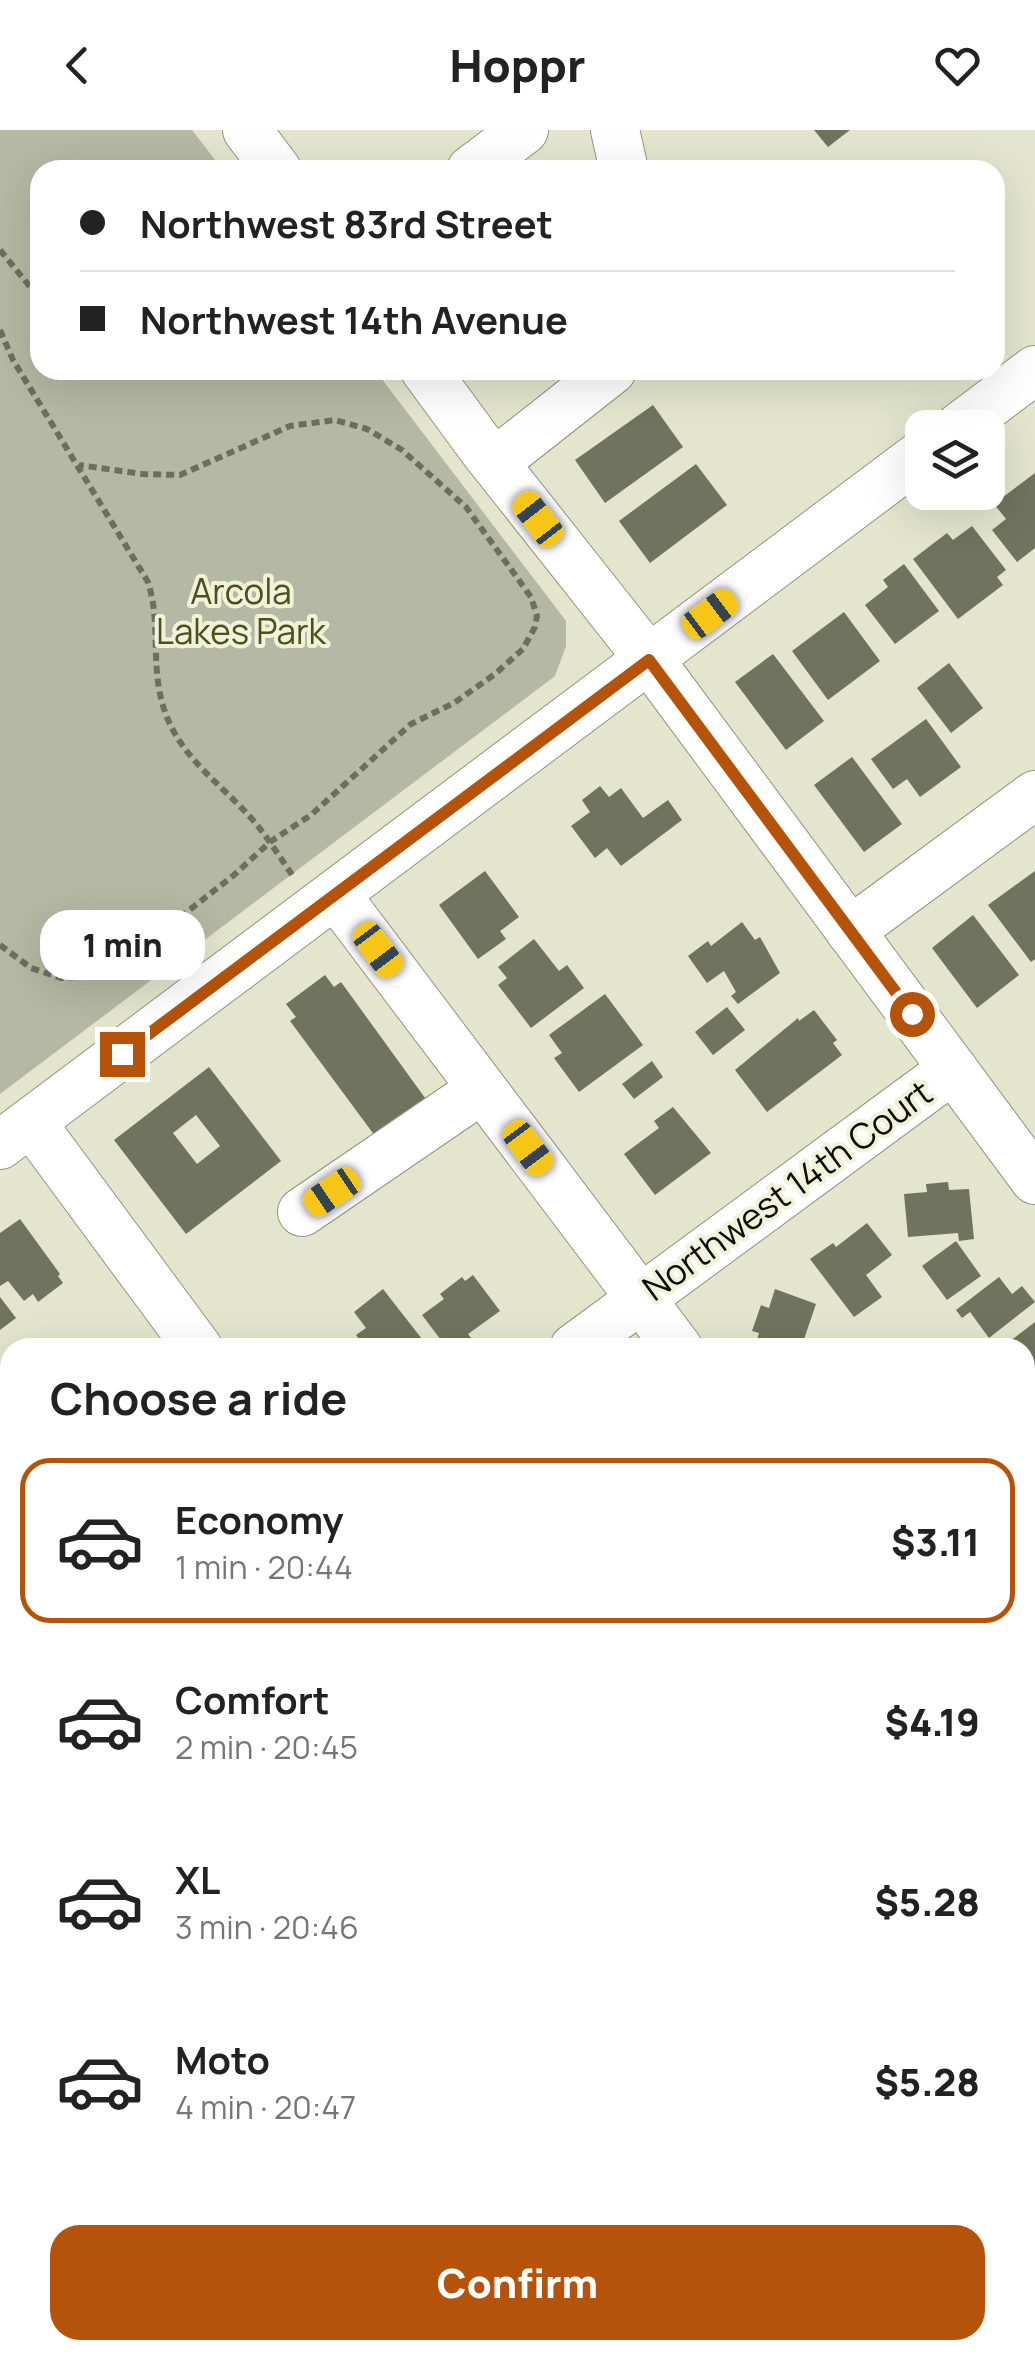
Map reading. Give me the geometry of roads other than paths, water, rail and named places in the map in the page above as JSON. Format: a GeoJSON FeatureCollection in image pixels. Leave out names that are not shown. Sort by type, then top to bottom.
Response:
{"type":"FeatureCollection","features":[{"type":"Feature","properties":{"kind":"street"},"geometry":{"type":"LineString","coordinates":[[247,130],[270,160]]}},
{"type":"Feature","properties":{"kind":"street"},"geometry":{"type":"LineString","coordinates":[[614,130],[622,160]]}},
{"type":"Feature","properties":{"kind":"street"},"geometry":{"type":"LineString","coordinates":[[982,410],[1035,370]]}},
{"type":"Feature","properties":{"kind":"street"},"geometry":{"type":"LineString","coordinates":[[432,380],[649,660],[1035,1180]]}},
{"type":"Feature","properties":{"kind":"street"},"geometry":{"type":"LineString","coordinates":[[494,462],[599,380]]}},
{"type":"Feature","properties":{"kind":"street"},"geometry":{"type":"LineString","coordinates":[[189,1338],[16,1134],[315,886],[649,660],[905,467]]}},
{"type":"Feature","properties":{"kind":"street"},"geometry":{"type":"LineString","coordinates":[[850,931],[1035,794]]}},
{"type":"Feature","properties":{"kind":"street"},"geometry":{"type":"LineString","coordinates":[[315,886],[482,1089],[670,1338]]}},
{"type":"Feature","properties":{"kind":"street","name":"Northwest 14th Court"},"geometry":{"type":"LineString","coordinates":[[587,1338],[953,1069]]}},
{"type":"Feature","properties":{"kind":"street"},"geometry":{"type":"LineString","coordinates":[[302,1212],[482,1089]]}},
{"type":"Feature","properties":{"kind":"park label","name":"Arcola Lakes Park"},"geometry":{"type":"Point","coordinates":[241,611]}}]}
